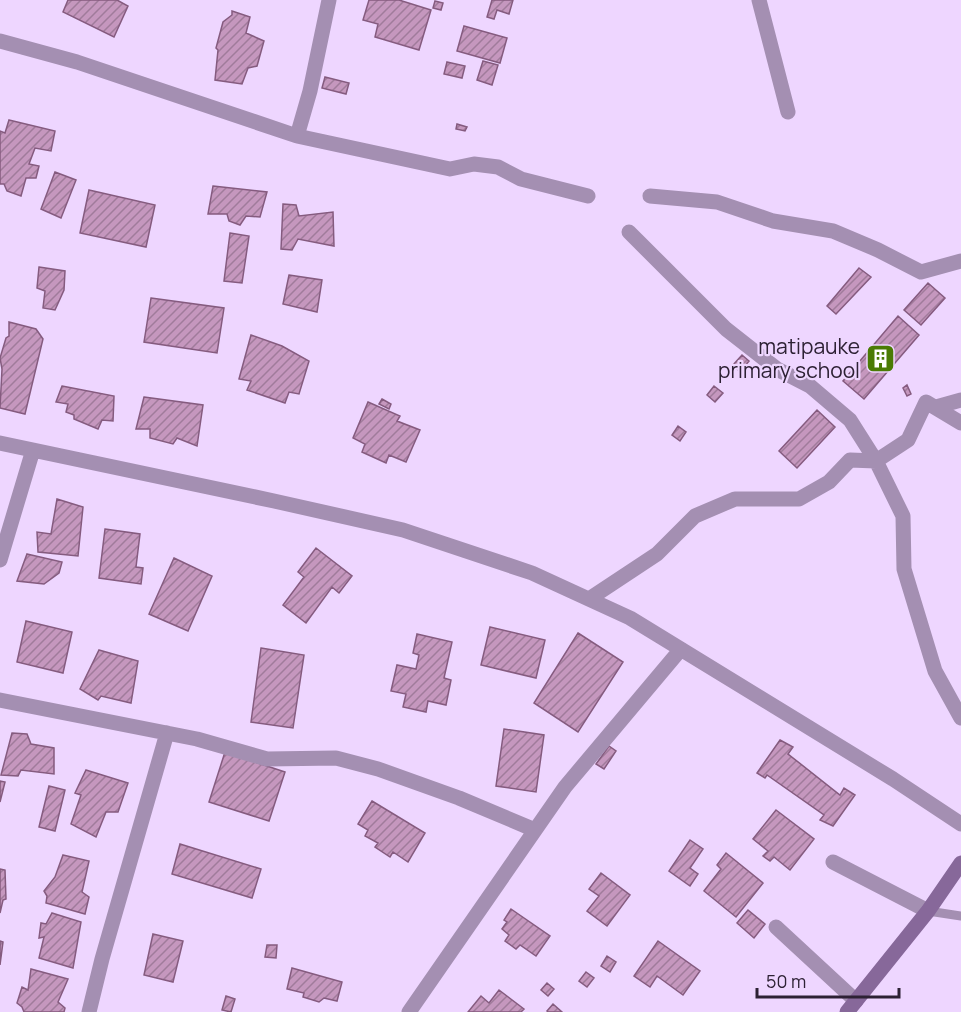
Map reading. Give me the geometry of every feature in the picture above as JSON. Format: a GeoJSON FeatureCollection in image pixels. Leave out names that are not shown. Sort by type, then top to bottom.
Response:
{"type":"FeatureCollection","features":[{"type":"Feature","properties":{"kind":"street"},"geometry":{"type":"LineString","coordinates":[[297,136],[310,91],[328,0]]}},
{"type":"Feature","properties":{"kind":"street"},"geometry":{"type":"LineString","coordinates":[[759,0],[788,112]]}},
{"type":"Feature","properties":{"kind":"street"},"geometry":{"type":"LineString","coordinates":[[0,41],[76,63],[297,136],[450,169],[474,164],[498,167],[520,179],[588,196]]}},
{"type":"Feature","properties":{"kind":"street"},"geometry":{"type":"LineString","coordinates":[[650,196],[717,202],[773,221],[833,231],[921,272],[961,261]]}},
{"type":"Feature","properties":{"kind":"street"},"geometry":{"type":"LineString","coordinates":[[628,232],[726,329],[777,369],[810,386],[850,420],[876,461],[903,516],[904,569],[935,671],[961,718]]}},
{"type":"Feature","properties":{"kind":"street"},"geometry":{"type":"LineString","coordinates":[[936,407],[961,400]]}},
{"type":"Feature","properties":{"kind":"street"},"geometry":{"type":"LineString","coordinates":[[589,599],[657,554],[695,516],[735,499],[799,500],[829,482],[850,460],[876,461],[908,440],[926,402],[961,423]]}},
{"type":"Feature","properties":{"kind":"street"},"geometry":{"type":"LineString","coordinates":[[0,443],[403,530],[532,573],[630,618],[894,778],[961,824]]}},
{"type":"Feature","properties":{"kind":"street"},"geometry":{"type":"LineString","coordinates":[[0,560],[33,450]]}},
{"type":"Feature","properties":{"kind":"street"},"geometry":{"type":"LineString","coordinates":[[409,1012],[565,787],[681,649]]}},
{"type":"Feature","properties":{"kind":"street"},"geometry":{"type":"LineString","coordinates":[[0,700],[168,733],[267,759],[336,758],[378,769],[459,798],[535,830]]}},
{"type":"Feature","properties":{"kind":"street"},"geometry":{"type":"LineString","coordinates":[[89,1012],[105,948],[168,733]]}},
{"type":"Feature","properties":{"kind":"street"},"geometry":{"type":"LineString","coordinates":[[833,862],[928,911]]}},
{"type":"Feature","properties":{"kind":"street"},"geometry":{"type":"LineString","coordinates":[[776,927],[852,1007],[928,911],[961,862]]}},
{"type":"Feature","properties":{"kind":"lane"},"geometry":{"type":"LineString","coordinates":[[928,911],[961,916]]}},
{"type":"Feature","properties":{"kind":"building"},"geometry":{"type":"Polygon","coordinates":[[[68,0],[117,0],[128,6],[114,37],[63,12],[68,0]]]}},
{"type":"Feature","properties":{"kind":"building"},"geometry":{"type":"Polygon","coordinates":[[[369,0],[399,0],[431,10],[419,50],[375,37],[378,24],[363,20],[369,0]]]}},
{"type":"Feature","properties":{"kind":"building"},"geometry":{"type":"Polygon","coordinates":[[[492,0],[513,0],[509,14],[497,10],[494,19],[487,17],[492,0]]]}},
{"type":"Feature","properties":{"kind":"building"},"geometry":{"type":"Polygon","coordinates":[[[435,1],[443,3],[441,10],[433,8],[435,1]]]}},
{"type":"Feature","properties":{"kind":"building"},"geometry":{"type":"Polygon","coordinates":[[[232,11],[250,17],[246,33],[264,41],[257,66],[248,68],[242,84],[215,80],[218,50],[216,48],[223,22],[232,15],[232,11]]]}},
{"type":"Feature","properties":{"kind":"building"},"geometry":{"type":"Polygon","coordinates":[[[464,26],[507,38],[500,63],[457,51],[464,26]]]}},
{"type":"Feature","properties":{"kind":"building"},"geometry":{"type":"Polygon","coordinates":[[[483,61],[498,65],[492,85],[477,80],[483,61]]]}},
{"type":"Feature","properties":{"kind":"building"},"geometry":{"type":"Polygon","coordinates":[[[447,62],[465,66],[462,78],[444,74],[447,62]]]}},
{"type":"Feature","properties":{"kind":"building"},"geometry":{"type":"Polygon","coordinates":[[[325,77],[349,83],[346,94],[322,88],[325,77]]]}},
{"type":"Feature","properties":{"kind":"building"},"geometry":{"type":"Polygon","coordinates":[[[9,120],[55,131],[51,151],[35,148],[29,164],[39,166],[36,178],[26,178],[21,196],[7,191],[4,184],[0,184],[0,131],[5,133],[9,120]]]}},
{"type":"Feature","properties":{"kind":"building"},"geometry":{"type":"Polygon","coordinates":[[[457,124],[467,127],[465,131],[456,129],[457,124]]]}},
{"type":"Feature","properties":{"kind":"building"},"geometry":{"type":"Polygon","coordinates":[[[55,172],[76,180],[61,218],[41,209],[55,172]]]}},
{"type":"Feature","properties":{"kind":"building"},"geometry":{"type":"Polygon","coordinates":[[[213,186],[267,192],[260,217],[246,216],[240,225],[229,221],[227,214],[208,214],[213,186]]]}},
{"type":"Feature","properties":{"kind":"building"},"geometry":{"type":"Polygon","coordinates":[[[89,190],[155,205],[146,247],[80,233],[89,190]]]}},
{"type":"Feature","properties":{"kind":"building"},"geometry":{"type":"Polygon","coordinates":[[[283,204],[296,205],[299,216],[333,212],[334,246],[298,239],[292,250],[281,249],[283,204]]]}},
{"type":"Feature","properties":{"kind":"building"},"geometry":{"type":"Polygon","coordinates":[[[230,233],[249,236],[242,283],[224,281],[230,233]]]}},
{"type":"Feature","properties":{"kind":"building"},"geometry":{"type":"Polygon","coordinates":[[[39,267],[65,271],[64,290],[55,310],[43,308],[45,291],[37,288],[39,267]]]}},
{"type":"Feature","properties":{"kind":"building"},"geometry":{"type":"Polygon","coordinates":[[[859,268],[871,277],[836,314],[827,306],[859,268]]]}},
{"type":"Feature","properties":{"kind":"building"},"geometry":{"type":"Polygon","coordinates":[[[289,275],[322,280],[317,312],[283,304],[289,275]]]}},
{"type":"Feature","properties":{"kind":"building"},"geometry":{"type":"Polygon","coordinates":[[[928,283],[945,298],[921,325],[904,310],[928,283]]]}},
{"type":"Feature","properties":{"kind":"building"},"geometry":{"type":"Polygon","coordinates":[[[151,298],[224,308],[217,353],[144,342],[151,298]]]}},
{"type":"Feature","properties":{"kind":"building","name":"matipauke primary school"},"geometry":{"type":"Polygon","coordinates":[[[898,316],[919,335],[864,399],[843,381],[898,316]]]}},
{"type":"Feature","properties":{"kind":"building"},"geometry":{"type":"Polygon","coordinates":[[[9,322],[36,329],[43,339],[25,414],[0,408],[2,369],[0,358],[6,338],[9,336],[9,322]]]}},
{"type":"Feature","properties":{"kind":"building"},"geometry":{"type":"Polygon","coordinates":[[[251,335],[282,346],[309,361],[299,394],[289,392],[285,403],[247,390],[251,381],[239,379],[251,335]]]}},
{"type":"Feature","properties":{"kind":"building"},"geometry":{"type":"Polygon","coordinates":[[[742,355],[749,361],[740,372],[733,365],[742,355]]]}},
{"type":"Feature","properties":{"kind":"building"},"geometry":{"type":"Polygon","coordinates":[[[907,385],[911,394],[907,396],[903,388],[907,385]]]}},
{"type":"Feature","properties":{"kind":"building"},"geometry":{"type":"Polygon","coordinates":[[[62,386],[114,396],[113,421],[102,420],[98,429],[74,419],[74,415],[66,412],[68,404],[56,402],[62,386]]]}},
{"type":"Feature","properties":{"kind":"building"},"geometry":{"type":"Polygon","coordinates":[[[714,386],[723,393],[715,402],[707,395],[714,386]]]}},
{"type":"Feature","properties":{"kind":"building"},"geometry":{"type":"Polygon","coordinates":[[[144,397],[203,405],[197,446],[177,438],[173,444],[150,438],[150,429],[136,429],[144,397]]]}},
{"type":"Feature","properties":{"kind":"building"},"geometry":{"type":"Polygon","coordinates":[[[382,399],[391,404],[389,409],[379,404],[382,399]]]}},
{"type":"Feature","properties":{"kind":"building"},"geometry":{"type":"Polygon","coordinates":[[[368,402],[400,416],[397,421],[420,430],[406,462],[389,455],[386,463],[362,452],[365,444],[353,438],[368,402]]]}},
{"type":"Feature","properties":{"kind":"building"},"geometry":{"type":"Polygon","coordinates":[[[817,410],[835,427],[797,468],[779,451],[817,410]]]}},
{"type":"Feature","properties":{"kind":"building"},"geometry":{"type":"Polygon","coordinates":[[[678,426],[686,432],[680,441],[672,435],[678,426]]]}},
{"type":"Feature","properties":{"kind":"building"},"geometry":{"type":"Polygon","coordinates":[[[57,499],[83,507],[78,556],[38,552],[37,532],[51,534],[57,499]]]}},
{"type":"Feature","properties":{"kind":"building"},"geometry":{"type":"Polygon","coordinates":[[[105,529],[140,534],[136,567],[143,568],[141,584],[99,578],[105,529]]]}},
{"type":"Feature","properties":{"kind":"building"},"geometry":{"type":"Polygon","coordinates":[[[316,548],[352,576],[339,593],[332,587],[306,623],[283,605],[304,577],[298,572],[316,548]]]}},
{"type":"Feature","properties":{"kind":"building"},"geometry":{"type":"Polygon","coordinates":[[[27,554],[62,562],[59,573],[44,584],[17,581],[27,554]]]}},
{"type":"Feature","properties":{"kind":"building"},"geometry":{"type":"Polygon","coordinates":[[[174,558],[212,576],[188,631],[149,614],[174,558]]]}},
{"type":"Feature","properties":{"kind":"building"},"geometry":{"type":"Polygon","coordinates":[[[26,621],[72,632],[63,673],[17,662],[26,621]]]}},
{"type":"Feature","properties":{"kind":"building"},"geometry":{"type":"Polygon","coordinates":[[[490,627],[545,640],[536,678],[481,665],[490,627]]]}},
{"type":"Feature","properties":{"kind":"building"},"geometry":{"type":"Polygon","coordinates":[[[578,633],[623,662],[578,732],[534,703],[578,633]]]}},
{"type":"Feature","properties":{"kind":"building"},"geometry":{"type":"Polygon","coordinates":[[[417,634],[452,642],[444,678],[451,680],[446,705],[428,701],[426,712],[403,707],[406,694],[391,691],[397,665],[416,669],[419,655],[413,653],[417,634]]]}},
{"type":"Feature","properties":{"kind":"building"},"geometry":{"type":"Polygon","coordinates":[[[261,648],[304,655],[293,728],[251,722],[261,648]]]}},
{"type":"Feature","properties":{"kind":"building"},"geometry":{"type":"Polygon","coordinates":[[[99,650],[138,661],[131,703],[101,696],[98,700],[80,689],[99,650]]]}},
{"type":"Feature","properties":{"kind":"building"},"geometry":{"type":"Polygon","coordinates":[[[504,729],[544,735],[536,792],[496,786],[504,729]]]}},
{"type":"Feature","properties":{"kind":"building"},"geometry":{"type":"Polygon","coordinates":[[[12,733],[27,734],[31,744],[54,748],[54,774],[21,770],[18,776],[1,775],[12,733]]]}},
{"type":"Feature","properties":{"kind":"building"},"geometry":{"type":"Polygon","coordinates":[[[780,740],[793,747],[788,754],[840,795],[844,788],[855,795],[833,826],[820,820],[824,815],[767,775],[765,778],[757,773],[780,740]]]}},
{"type":"Feature","properties":{"kind":"building"},"geometry":{"type":"Polygon","coordinates":[[[609,746],[616,751],[604,769],[596,764],[609,746]]]}},
{"type":"Feature","properties":{"kind":"building"},"geometry":{"type":"Polygon","coordinates":[[[225,752],[285,772],[269,821],[209,802],[225,752]]]}},
{"type":"Feature","properties":{"kind":"building"},"geometry":{"type":"Polygon","coordinates":[[[86,770],[128,783],[118,812],[106,812],[96,837],[71,824],[81,795],[75,793],[86,770]]]}},
{"type":"Feature","properties":{"kind":"building"},"geometry":{"type":"Polygon","coordinates":[[[0,781],[5,782],[0,802],[0,781]]]}},
{"type":"Feature","properties":{"kind":"building"},"geometry":{"type":"Polygon","coordinates":[[[49,786],[65,790],[55,831],[39,827],[49,786]]]}},
{"type":"Feature","properties":{"kind":"building"},"geometry":{"type":"Polygon","coordinates":[[[372,801],[425,833],[408,862],[393,852],[390,857],[375,847],[378,843],[365,836],[368,830],[358,824],[372,801]]]}},
{"type":"Feature","properties":{"kind":"building"},"geometry":{"type":"Polygon","coordinates":[[[776,810],[814,839],[790,870],[774,857],[770,861],[763,856],[768,851],[753,839],[776,810]]]}},
{"type":"Feature","properties":{"kind":"building"},"geometry":{"type":"Polygon","coordinates":[[[690,840],[703,849],[690,868],[698,874],[690,886],[669,871],[690,840]]]}},
{"type":"Feature","properties":{"kind":"building"},"geometry":{"type":"Polygon","coordinates":[[[180,844],[261,869],[252,898],[172,874],[180,844]]]}},
{"type":"Feature","properties":{"kind":"building"},"geometry":{"type":"Polygon","coordinates":[[[726,853],[763,883],[736,917],[704,891],[721,869],[717,865],[726,853]]]}},
{"type":"Feature","properties":{"kind":"building"},"geometry":{"type":"Polygon","coordinates":[[[63,855],[89,861],[82,892],[89,897],[85,914],[46,903],[47,896],[44,891],[55,877],[63,855]]]}},
{"type":"Feature","properties":{"kind":"building"},"geometry":{"type":"Polygon","coordinates":[[[0,869],[5,870],[6,899],[3,900],[0,913],[0,869]]]}},
{"type":"Feature","properties":{"kind":"building"},"geometry":{"type":"Polygon","coordinates":[[[601,873],[630,895],[607,926],[587,911],[599,896],[589,889],[601,873]]]}},
{"type":"Feature","properties":{"kind":"building"},"geometry":{"type":"Polygon","coordinates":[[[511,909],[550,936],[536,956],[520,945],[516,949],[505,941],[509,935],[502,929],[507,922],[504,920],[511,909]]]}},
{"type":"Feature","properties":{"kind":"building"},"geometry":{"type":"Polygon","coordinates":[[[748,910],[765,924],[754,938],[737,923],[748,910]]]}},
{"type":"Feature","properties":{"kind":"building"},"geometry":{"type":"Polygon","coordinates":[[[52,913],[81,922],[73,968],[39,958],[44,937],[39,938],[41,923],[46,924],[52,913]]]}},
{"type":"Feature","properties":{"kind":"building"},"geometry":{"type":"Polygon","coordinates":[[[153,934],[183,941],[173,982],[144,975],[153,934]]]}},
{"type":"Feature","properties":{"kind":"building"},"geometry":{"type":"Polygon","coordinates":[[[0,941],[3,942],[0,965],[0,941]]]}},
{"type":"Feature","properties":{"kind":"building"},"geometry":{"type":"Polygon","coordinates":[[[658,941],[700,971],[683,995],[657,976],[650,987],[634,976],[658,941]]]}},
{"type":"Feature","properties":{"kind":"building"},"geometry":{"type":"Polygon","coordinates":[[[267,945],[277,945],[276,958],[265,957],[267,945]]]}},
{"type":"Feature","properties":{"kind":"building"},"geometry":{"type":"Polygon","coordinates":[[[607,956],[616,962],[610,972],[601,966],[607,956]]]}},
{"type":"Feature","properties":{"kind":"building"},"geometry":{"type":"Polygon","coordinates":[[[292,968],[342,982],[337,1001],[324,998],[319,1002],[303,997],[304,993],[287,989],[292,968]]]}},
{"type":"Feature","properties":{"kind":"building"},"geometry":{"type":"Polygon","coordinates":[[[31,969],[68,979],[58,1002],[65,1008],[64,1012],[24,1012],[17,1003],[22,987],[28,990],[31,969]]]}},
{"type":"Feature","properties":{"kind":"building"},"geometry":{"type":"Polygon","coordinates":[[[586,972],[594,978],[587,987],[579,981],[586,972]]]}},
{"type":"Feature","properties":{"kind":"building"},"geometry":{"type":"Polygon","coordinates":[[[547,983],[554,989],[548,996],[541,990],[547,983]]]}},
{"type":"Feature","properties":{"kind":"building"},"geometry":{"type":"Polygon","coordinates":[[[499,990],[524,1009],[521,1012],[468,1012],[481,996],[489,1003],[499,990]]]}},
{"type":"Feature","properties":{"kind":"building"},"geometry":{"type":"Polygon","coordinates":[[[226,996],[235,999],[231,1012],[222,1010],[226,996]]]}},
{"type":"Feature","properties":{"kind":"building"},"geometry":{"type":"Polygon","coordinates":[[[553,1004],[562,1012],[548,1012],[553,1004]]]}},
{"type":"Feature","properties":{"kind":"place","name":"matipauke primary school"},"geometry":{"type":"Point","coordinates":[881,358]}}]}
